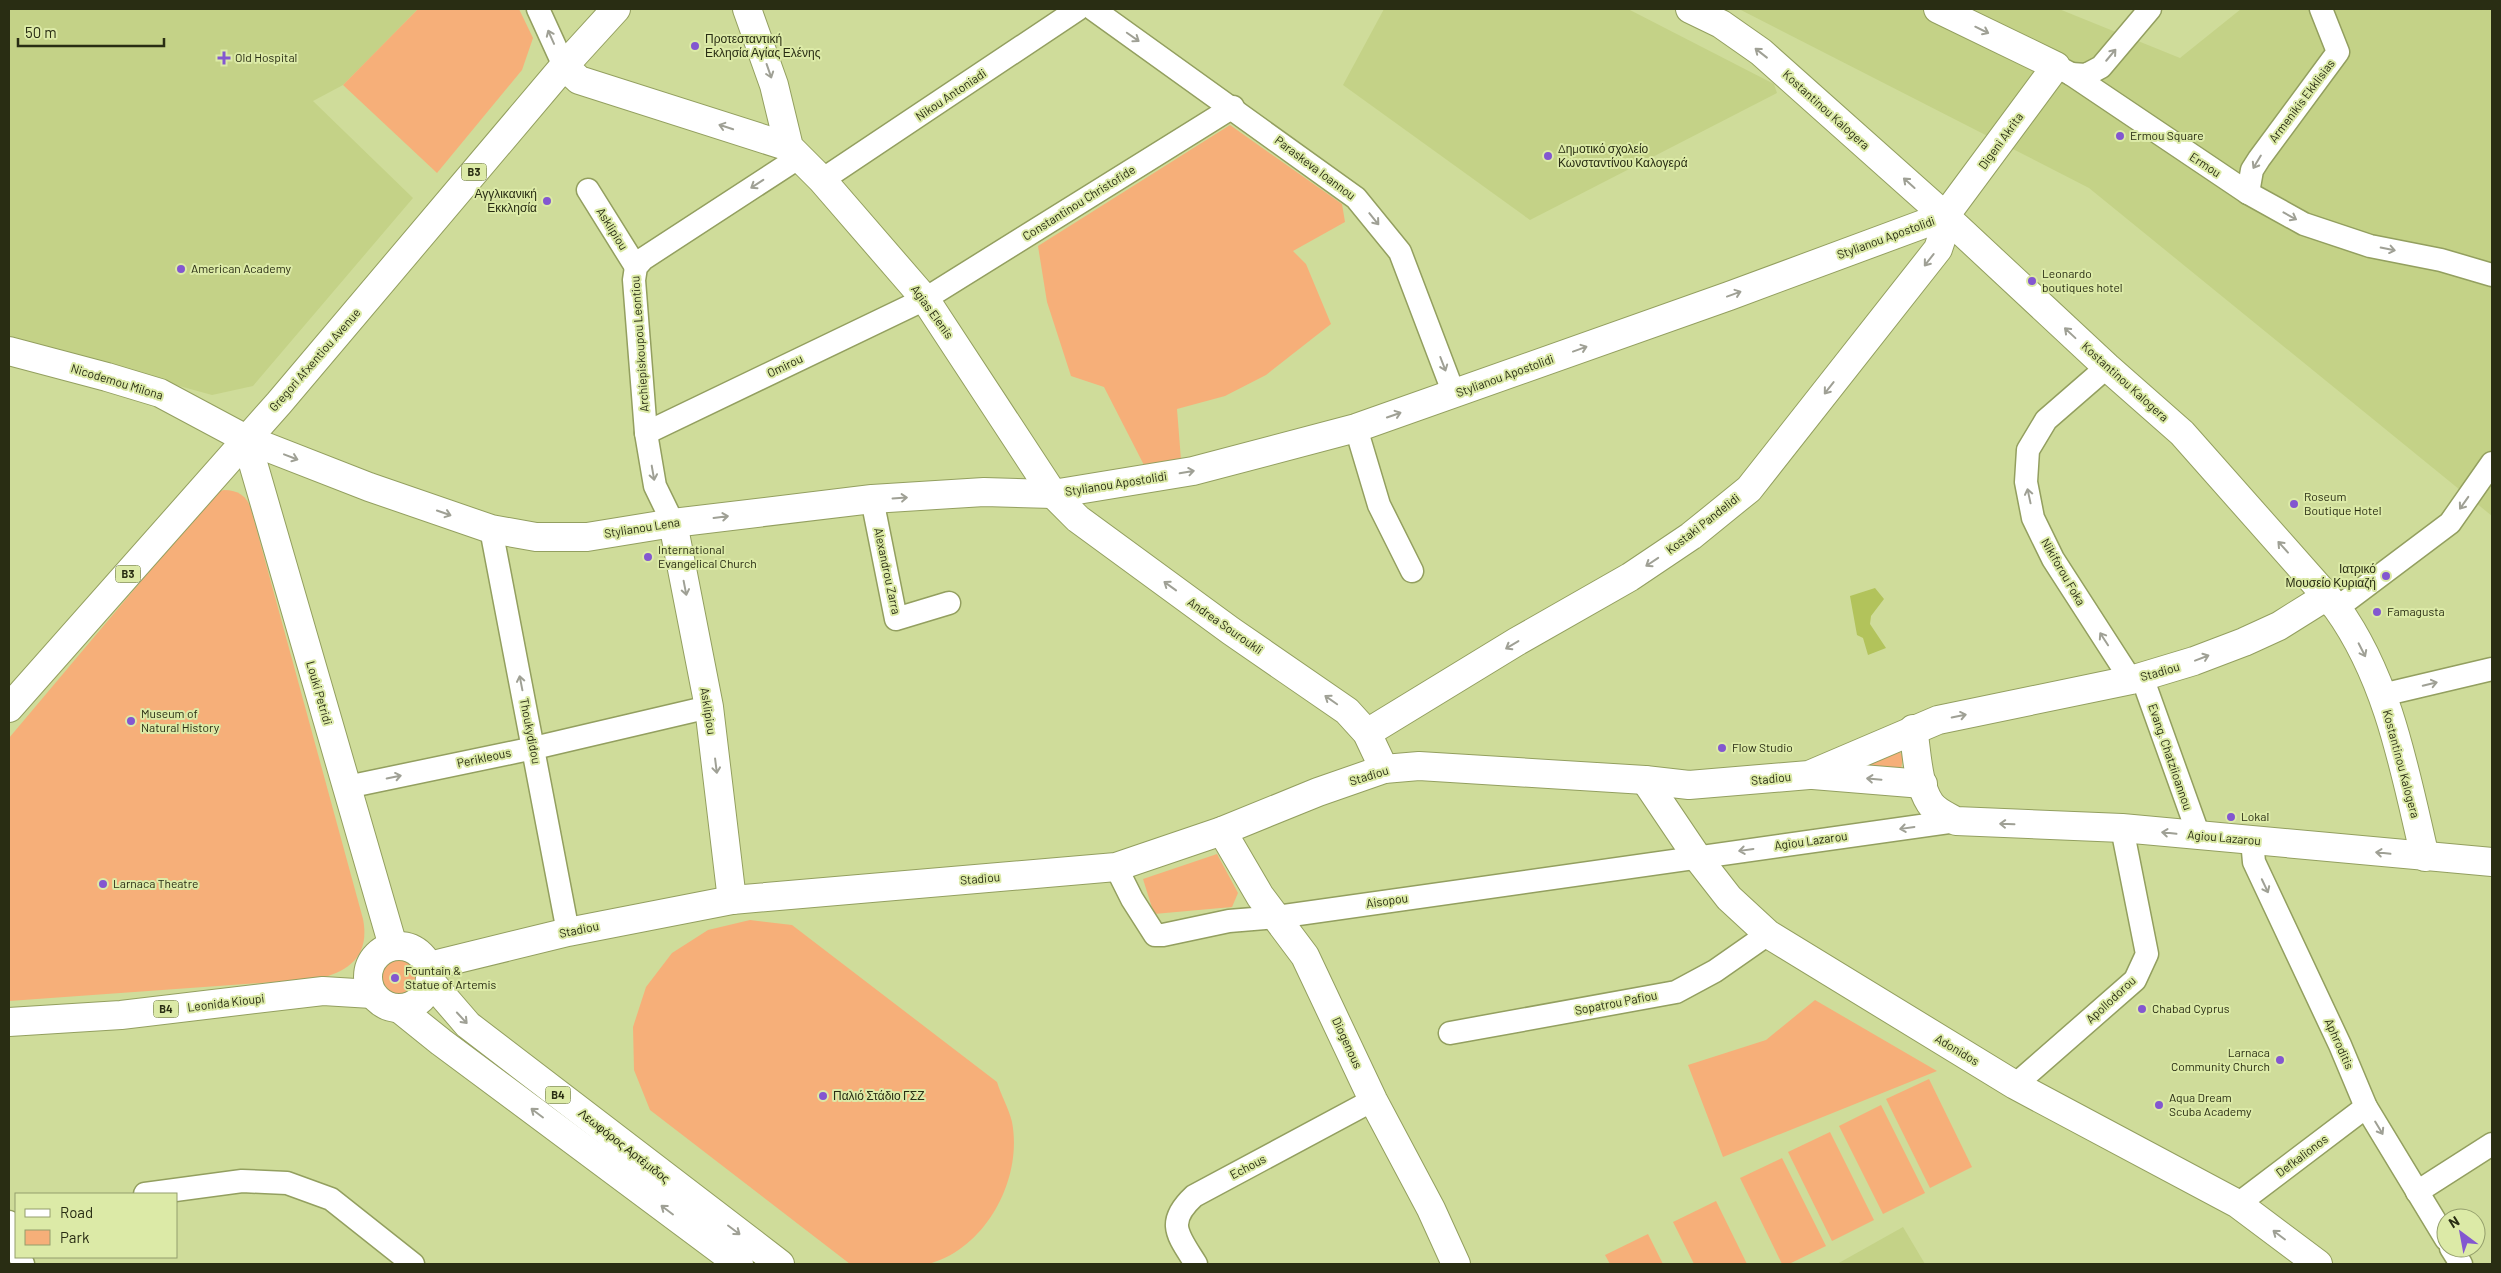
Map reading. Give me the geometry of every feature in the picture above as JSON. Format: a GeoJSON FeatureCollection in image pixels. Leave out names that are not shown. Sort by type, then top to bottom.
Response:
{"type":"FeatureCollection","features":[{"type":"Feature","properties":{"kind":"street"},"geometry":{"type":"LineString","coordinates":[[538,9],[564,66]]}},
{"type":"Feature","properties":{"kind":"street","name":"Gregori Afxentiou Avenue"},"geometry":{"type":"LineString","coordinates":[[9,708],[365,303],[564,66],[616,9]]}},
{"type":"Feature","properties":{"kind":"street"},"geometry":{"type":"LineString","coordinates":[[747,9],[774,85],[793,152]]}},
{"type":"Feature","properties":{"kind":"street","name":"Nikou Antoniadi"},"geometry":{"type":"LineString","coordinates":[[822,180],[1078,9]]}},
{"type":"Feature","properties":{"kind":"street","name":"Paraskeva Ioannou"},"geometry":{"type":"LineString","coordinates":[[1093,9],[1233,107],[1356,198],[1400,252],[1454,394]]}},
{"type":"Feature","properties":{"kind":"street","name":"Kostantinou Kalogera"},"geometry":{"type":"LineString","coordinates":[[1690,9],[1725,17],[1761,52],[1946,216],[2107,367],[2182,434],[2332,602],[2354,633],[2382,696],[2397,740],[2425,857]]}},
{"type":"Feature","properties":{"kind":"street","name":"Ermou"},"geometry":{"type":"LineString","coordinates":[[1938,9],[2064,70],[2248,193],[2304,224],[2341,238],[2441,260],[2492,275]]}},
{"type":"Feature","properties":{"kind":"street"},"geometry":{"type":"LineString","coordinates":[[2064,70],[2086,75],[2101,67],[2150,9]]}},
{"type":"Feature","properties":{"kind":"street","name":"Armenikis Ekklisias"},"geometry":{"type":"LineString","coordinates":[[2248,193],[2252,170],[2259,158],[2338,52],[2321,9]]}},
{"type":"Feature","properties":{"kind":"street","name":"Agias Elenis"},"geometry":{"type":"LineString","coordinates":[[564,66],[579,80],[793,152],[822,180],[925,299],[1053,494]]}},
{"type":"Feature","properties":{"kind":"street","name":"Digeni Akrita"},"geometry":{"type":"LineString","coordinates":[[1946,216],[2064,70]]}},
{"type":"Feature","properties":{"kind":"street","name":"Constantinou Christofide"},"geometry":{"type":"LineString","coordinates":[[925,299],[1233,107]]}},
{"type":"Feature","properties":{"kind":"street","name":"Archiepiskoupou Leontiou"},"geometry":{"type":"LineString","coordinates":[[672,523],[655,486],[646,433],[634,280],[636,267],[642,259],[793,152]]}},
{"type":"Feature","properties":{"kind":"street","name":"Asklipiou"},"geometry":{"type":"LineString","coordinates":[[588,190],[636,267]]}},
{"type":"Feature","properties":{"kind":"street","name":"Stylianou Apostolidi"},"geometry":{"type":"LineString","coordinates":[[1053,494],[1193,471],[1356,428],[1946,216]]}},
{"type":"Feature","properties":{"kind":"street","name":"Kostaki Pandelidi"},"geometry":{"type":"LineString","coordinates":[[1366,733],[1516,642],[1630,577],[1692,536],[1748,489],[1938,249],[1944,234],[1946,216]]}},
{"type":"Feature","properties":{"kind":"street","name":"Omirou"},"geometry":{"type":"LineString","coordinates":[[646,433],[925,299]]}},
{"type":"Feature","properties":{"kind":"street","name":"Nicodemou Milona"},"geometry":{"type":"LineString","coordinates":[[9,351],[160,393],[246,439]]}},
{"type":"Feature","properties":{"kind":"street","name":"Nikiforou Foka"},"geometry":{"type":"LineString","coordinates":[[2107,367],[2046,420],[2028,450],[2026,482],[2034,518],[2053,559],[2136,678]]}},
{"type":"Feature","properties":{"kind":"street"},"geometry":{"type":"LineString","coordinates":[[1356,428],[1379,506],[1412,571]]}},
{"type":"Feature","properties":{"kind":"street","name":"Stylianou Lena"},"geometry":{"type":"LineString","coordinates":[[246,439],[370,487],[491,529],[536,537],[587,537],[672,523],[872,499],[984,492],[1053,494]]}},
{"type":"Feature","properties":{"kind":"street","name":"Louki Petridi"},"geometry":{"type":"LineString","coordinates":[[246,439],[393,946]]}},
{"type":"Feature","properties":{"kind":"street","name":"Stadiou"},"geometry":{"type":"LineString","coordinates":[[430,973],[568,932],[732,900],[1116,867],[1222,831],[1318,792],[1384,769],[1419,766],[1645,780],[1689,785],[1809,774],[1912,729],[1938,720],[2136,678],[2194,662],[2244,642],[2332,602],[2450,523],[2492,463]]}},
{"type":"Feature","properties":{"kind":"street","name":"Andrea Souroukli"},"geometry":{"type":"LineString","coordinates":[[1053,494],[1078,520],[1231,631],[1347,711],[1366,733],[1384,769]]}},
{"type":"Feature","properties":{"kind":"street","name":"Alexandrou Zarra"},"geometry":{"type":"LineString","coordinates":[[872,499],[896,619],[948,603]]}},
{"type":"Feature","properties":{"kind":"street","name":"Asklipiou"},"geometry":{"type":"LineString","coordinates":[[672,523],[709,707],[732,900]]}},
{"type":"Feature","properties":{"kind":"street","name":"Thoukydidou"},"geometry":{"type":"LineString","coordinates":[[491,529],[568,932]]}},
{"type":"Feature","properties":{"kind":"street"},"geometry":{"type":"LineString","coordinates":[[2382,696],[2492,669]]}},
{"type":"Feature","properties":{"kind":"street","name":"Evang. Chatziioannou"},"geometry":{"type":"LineString","coordinates":[[2136,678],[2199,836]]}},
{"type":"Feature","properties":{"kind":"street","name":"Perikleous"},"geometry":{"type":"LineString","coordinates":[[347,787],[534,748],[709,707]]}},
{"type":"Feature","properties":{"kind":"street"},"geometry":{"type":"LineString","coordinates":[[1912,729],[1923,784],[1930,802],[1938,811],[1956,821]]}},
{"type":"Feature","properties":{"kind":"street"},"geometry":{"type":"LineString","coordinates":[[1809,774],[1923,784]]}},
{"type":"Feature","properties":{"kind":"street","name":"Adonidos"},"geometry":{"type":"LineString","coordinates":[[1645,780],[1696,857],[1729,898],[1768,934],[2015,1085],[2238,1204],[2318,1264]]}},
{"type":"Feature","properties":{"kind":"street","name":"Agiou Lazarou"},"geometry":{"type":"LineString","coordinates":[[1696,857],[1956,821],[2122,828],[2492,862]]}},
{"type":"Feature","properties":{"kind":"street","name":"Apollodorou"},"geometry":{"type":"LineString","coordinates":[[2015,1085],[2135,980],[2147,954],[2122,828]]}},
{"type":"Feature","properties":{"kind":"street","name":"Diogenous"},"geometry":{"type":"LineString","coordinates":[[1222,831],[1260,896],[1310,965],[1373,1100],[1430,1208],[1456,1264]]}},
{"type":"Feature","properties":{"kind":"street","name":"Aphroditis"},"geometry":{"type":"LineString","coordinates":[[2252,840],[2254,862],[2340,1045],[2366,1107],[2436,1223]]}},
{"type":"Feature","properties":{"kind":"street","name":"Aisopou"},"geometry":{"type":"LineString","coordinates":[[1116,867],[1132,899],[1155,935],[1229,921],[1277,917],[1696,857]]}},
{"type":"Feature","properties":{"kind":"street","name":"Sopatrou Pafiou"},"geometry":{"type":"LineString","coordinates":[[1450,1033],[1676,992],[1715,971],[1768,934]]}},
{"type":"Feature","properties":{"kind":"street"},"geometry":{"type":"LineString","coordinates":[[370,984],[375,956],[393,946]]}},
{"type":"Feature","properties":{"kind":"street","name":"B4"},"geometry":{"type":"LineString","coordinates":[[393,946],[410,947],[424,958],[430,973]]}},
{"type":"Feature","properties":{"kind":"street"},"geometry":{"type":"LineString","coordinates":[[400,1009],[409,1007],[423,997],[430,973]]}},
{"type":"Feature","properties":{"kind":"street","name":"Λεωφόρος Αρτέμιδος"},"geometry":{"type":"LineString","coordinates":[[430,973],[468,1025],[780,1264]]}},
{"type":"Feature","properties":{"kind":"street","name":"B4"},"geometry":{"type":"LineString","coordinates":[[370,984],[380,1002],[400,1009]]}},
{"type":"Feature","properties":{"kind":"street","name":"Leonida Kioupi"},"geometry":{"type":"LineString","coordinates":[[9,1022],[121,1015],[370,984]]}},
{"type":"Feature","properties":{"kind":"street","name":"Λεωφόρος Αρτέμιδος"},"geometry":{"type":"LineString","coordinates":[[400,1009],[441,1042],[738,1264]]}},
{"type":"Feature","properties":{"kind":"street","name":"Echous"},"geometry":{"type":"LineString","coordinates":[[1196,1264],[1177,1232],[1176,1219],[1181,1207],[1194,1196],[1373,1100]]}},
{"type":"Feature","properties":{"kind":"street","name":"Defkalionos"},"geometry":{"type":"LineString","coordinates":[[2238,1204],[2366,1107]]}},
{"type":"Feature","properties":{"kind":"street"},"geometry":{"type":"LineString","coordinates":[[2417,1192],[2492,1144]]}},
{"type":"Feature","properties":{"kind":"street"},"geometry":{"type":"LineString","coordinates":[[152,1193],[242,1181],[287,1183],[331,1199],[413,1264]]}},
{"type":"Feature","properties":{"kind":"street"},"geometry":{"type":"LineString","coordinates":[[9,1222],[15,1242]]}},
{"type":"Feature","properties":{"kind":"shaded area","name":"American Academy"},"geometry":{"type":"Polygon","coordinates":[[[9,9],[418,9],[343,85],[313,101],[413,198],[253,386],[212,395],[9,339],[9,9]]]}},
{"type":"Feature","properties":{"kind":"shaded area","name":"Δημοτικό σχολείο Κωνσταντίνου Καλογερά"},"geometry":{"type":"Polygon","coordinates":[[[1384,9],[1628,9],[1774,84],[1777,93],[1530,220],[1343,85],[1384,9]]]}},
{"type":"Feature","properties":{"kind":"shaded area"},"geometry":{"type":"Polygon","coordinates":[[[1739,9],[2059,9],[2180,58],[2241,9],[2492,9],[2492,516],[2089,188],[1739,9]]]}},
{"type":"Feature","properties":{"kind":"shaded area"},"geometry":{"type":"Polygon","coordinates":[[[1875,588],[1884,599],[1871,616],[1870,624],[1886,648],[1868,655],[1863,638],[1857,635],[1850,596],[1875,588]]]}},
{"type":"Feature","properties":{"kind":"shaded area"},"geometry":{"type":"Polygon","coordinates":[[[1903,1227],[1925,1264],[1837,1264],[1903,1227]]]}},
{"type":"Feature","properties":{"kind":"green space"},"geometry":{"type":"Polygon","coordinates":[[[418,9],[519,9],[533,38],[522,70],[437,173],[343,85],[418,9]]]}},
{"type":"Feature","properties":{"kind":"green space"},"geometry":{"type":"Polygon","coordinates":[[[1230,125],[1342,204],[1345,222],[1293,251],[1306,264],[1331,324],[1266,375],[1225,396],[1177,409],[1181,460],[1146,469],[1104,387],[1071,376],[1047,302],[1038,246],[1230,125]]]}},
{"type":"Feature","properties":{"kind":"green space"},"geometry":{"type":"Polygon","coordinates":[[[224,490],[234,491],[244,497],[251,509],[363,919],[363,943],[360,952],[355,960],[339,972],[316,979],[9,1001],[9,738],[207,503],[217,492],[224,490]]]}},
{"type":"Feature","properties":{"kind":"green space"},"geometry":{"type":"Polygon","coordinates":[[[1900,752],[1903,758],[1901,769],[1863,767],[1900,752]]]}},
{"type":"Feature","properties":{"kind":"green space"},"geometry":{"type":"Polygon","coordinates":[[[1217,854],[1238,893],[1232,907],[1154,914],[1143,879],[1217,854]]]}},
{"type":"Feature","properties":{"kind":"green space","name":"Παλιό Στάδιο ΓΣΖ"},"geometry":{"type":"Polygon","coordinates":[[[750,920],[792,925],[997,1082],[1012,1122],[1014,1144],[1012,1166],[1006,1188],[996,1209],[983,1228],[967,1244],[949,1256],[928,1264],[850,1264],[650,1110],[634,1070],[633,1027],[646,987],[672,953],[708,930],[750,920]]]}},
{"type":"Feature","properties":{"kind":"green space","name":"Fountain & Statue of Artemis"},"geometry":{"type":"Polygon","coordinates":[[[391,956],[399,956],[408,960],[414,966],[418,979],[414,992],[408,998],[399,1002],[391,1002],[382,998],[376,992],[372,983],[372,975],[376,966],[382,960],[391,956]]]}},
{"type":"Feature","properties":{"kind":"green space"},"geometry":{"type":"Polygon","coordinates":[[[1815,1000],[1937,1071],[1723,1157],[1688,1065],[1766,1040],[1815,1000]]]}},
{"type":"Feature","properties":{"kind":"green space"},"geometry":{"type":"Polygon","coordinates":[[[1929,1079],[1972,1167],[1930,1188],[1886,1099],[1929,1079]]]}},
{"type":"Feature","properties":{"kind":"green space"},"geometry":{"type":"Polygon","coordinates":[[[1881,1105],[1925,1193],[1883,1214],[1839,1126],[1881,1105]]]}},
{"type":"Feature","properties":{"kind":"green space"},"geometry":{"type":"Polygon","coordinates":[[[1830,1132],[1874,1220],[1832,1241],[1788,1152],[1830,1132]]]}},
{"type":"Feature","properties":{"kind":"green space"},"geometry":{"type":"Polygon","coordinates":[[[1782,1158],[1826,1246],[1789,1264],[1782,1264],[1740,1178],[1782,1158]]]}},
{"type":"Feature","properties":{"kind":"green space"},"geometry":{"type":"Polygon","coordinates":[[[1716,1201],[1747,1264],[1694,1264],[1673,1222],[1716,1201]]]}},
{"type":"Feature","properties":{"kind":"green space"},"geometry":{"type":"Polygon","coordinates":[[[1648,1234],[1663,1264],[1610,1264],[1605,1255],[1648,1234]]]}},
{"type":"Feature","properties":{"kind":"place","name":"Προτεσταντική Εκλησία Αγίας Ελένης"},"geometry":{"type":"Point","coordinates":[695,46]}},
{"type":"Feature","properties":{"kind":"place","name":"Old Hospital"},"geometry":{"type":"Point","coordinates":[224,58]}},
{"type":"Feature","properties":{"kind":"place","name":"Ermou Square"},"geometry":{"type":"Point","coordinates":[2120,136]}},
{"type":"Feature","properties":{"kind":"place","name":"Δημοτικό σχολείο Κωνσταντίνου Καλογερά"},"geometry":{"type":"Point","coordinates":[1548,156]}},
{"type":"Feature","properties":{"kind":"place","name":"Αγγλικανική Εκκλησία"},"geometry":{"type":"Point","coordinates":[547,201]}},
{"type":"Feature","properties":{"kind":"place","name":"American Academy"},"geometry":{"type":"Point","coordinates":[181,269]}},
{"type":"Feature","properties":{"kind":"place","name":"Leonardo boutiques hotel"},"geometry":{"type":"Point","coordinates":[2032,281]}},
{"type":"Feature","properties":{"kind":"place","name":"Roseum Boutique Hotel"},"geometry":{"type":"Point","coordinates":[2294,504]}},
{"type":"Feature","properties":{"kind":"place","name":"International Evangelical Church"},"geometry":{"type":"Point","coordinates":[648,557]}},
{"type":"Feature","properties":{"kind":"place","name":"Ιατρικό Μουσείο Κυριαζή"},"geometry":{"type":"Point","coordinates":[2386,576]}},
{"type":"Feature","properties":{"kind":"place","name":"Famagusta"},"geometry":{"type":"Point","coordinates":[2377,612]}},
{"type":"Feature","properties":{"kind":"place","name":"Museum of Natural History"},"geometry":{"type":"Point","coordinates":[131,721]}},
{"type":"Feature","properties":{"kind":"place","name":"Flow Studio"},"geometry":{"type":"Point","coordinates":[1722,748]}},
{"type":"Feature","properties":{"kind":"place","name":"Lokal"},"geometry":{"type":"Point","coordinates":[2231,817]}},
{"type":"Feature","properties":{"kind":"place","name":"Larnaca Theatre"},"geometry":{"type":"Point","coordinates":[103,884]}},
{"type":"Feature","properties":{"kind":"place","name":"Fountain & Statue of Artemis"},"geometry":{"type":"Point","coordinates":[395,978]}},
{"type":"Feature","properties":{"kind":"place","name":"Chabad Cyprus"},"geometry":{"type":"Point","coordinates":[2142,1009]}},
{"type":"Feature","properties":{"kind":"place","name":"Larnaca Community Church"},"geometry":{"type":"Point","coordinates":[2280,1060]}},
{"type":"Feature","properties":{"kind":"place","name":"Παλιό Στάδιο ΓΣΖ"},"geometry":{"type":"Point","coordinates":[823,1096]}},
{"type":"Feature","properties":{"kind":"place","name":"Aqua Dream Scuba Academy"},"geometry":{"type":"Point","coordinates":[2159,1105]}}]}
